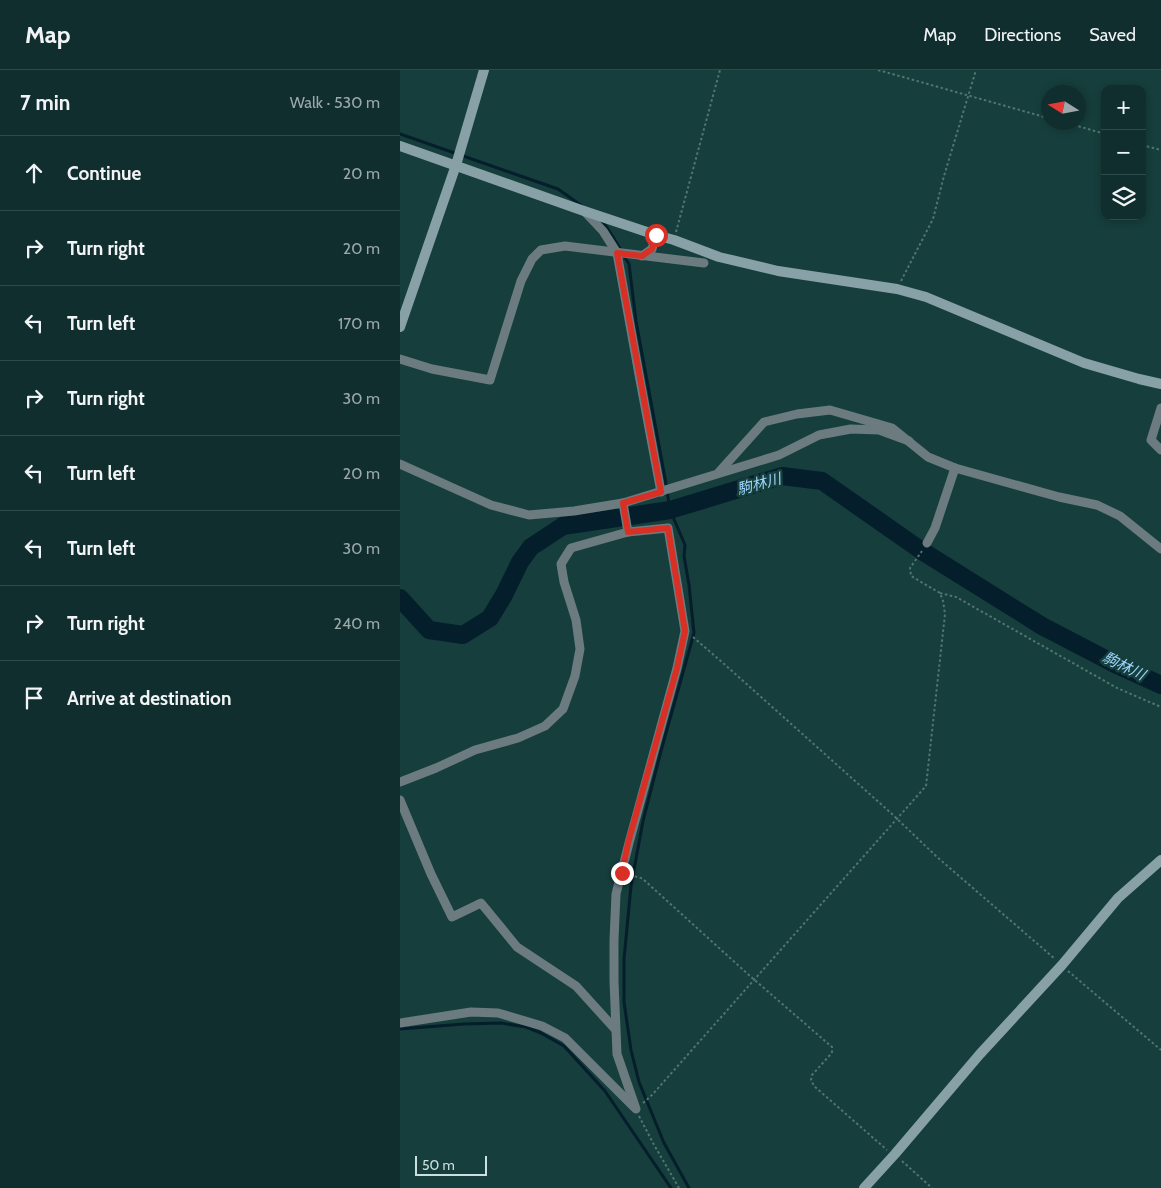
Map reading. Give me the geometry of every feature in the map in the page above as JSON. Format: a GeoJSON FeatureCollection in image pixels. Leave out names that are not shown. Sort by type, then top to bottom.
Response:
{"type":"FeatureCollection","features":[{"type":"Feature","properties":{"kind":"street"},"geometry":{"type":"LineString","coordinates":[[400,327],[456,165],[484,70]]}},
{"type":"Feature","properties":{"kind":"street"},"geometry":{"type":"LineString","coordinates":[[400,146],[719,256],[778,271],[897,289],[926,297],[1084,363],[1161,384]]}},
{"type":"Feature","properties":{"kind":"street"},"geometry":{"type":"LineString","coordinates":[[584,211],[603,231],[617,253],[661,492]]}},
{"type":"Feature","properties":{"kind":"street"},"geometry":{"type":"LineString","coordinates":[[642,256],[652,249],[656,235]]}},
{"type":"Feature","properties":{"kind":"street"},"geometry":{"type":"LineString","coordinates":[[400,359],[432,369],[490,380],[521,281],[532,259],[541,250],[565,246],[704,263]]}},
{"type":"Feature","properties":{"kind":"street"},"geometry":{"type":"LineString","coordinates":[[1161,408],[1151,440],[1161,450]]}},
{"type":"Feature","properties":{"kind":"street"},"geometry":{"type":"LineString","coordinates":[[718,473],[764,422],[797,414],[830,410],[892,428],[928,457],[955,468],[1059,497],[1097,505],[1120,516],[1161,548]]}},
{"type":"Feature","properties":{"kind":"street"},"geometry":{"type":"LineString","coordinates":[[400,464],[491,505],[529,515],[574,511],[623,503],[779,455],[819,435],[851,429],[879,430],[909,441]]}},
{"type":"Feature","properties":{"kind":"street"},"geometry":{"type":"LineString","coordinates":[[928,543],[935,528],[955,468]]}},
{"type":"Feature","properties":{"kind":"street"},"geometry":{"type":"LineString","coordinates":[[623,503],[628,532]]}},
{"type":"Feature","properties":{"kind":"street"},"geometry":{"type":"LineString","coordinates":[[400,782],[475,750],[518,738],[545,726],[564,709],[575,676],[580,649],[576,620],[564,582],[561,564],[571,548],[628,532],[668,528],[685,631],[677,668],[628,843],[616,894],[614,940],[617,1054],[636,1109]]}},
{"type":"Feature","properties":{"kind":"street"},"geometry":{"type":"LineString","coordinates":[[400,800],[431,874],[452,917],[481,903],[517,947],[576,986],[615,1030]]}},
{"type":"Feature","properties":{"kind":"street"},"geometry":{"type":"LineString","coordinates":[[864,1188],[980,1054],[1062,965],[1118,898],[1161,860]]}},
{"type":"Feature","properties":{"kind":"street"},"geometry":{"type":"LineString","coordinates":[[400,1023],[470,1012],[498,1013],[542,1026],[565,1038],[636,1109]]}},
{"type":"Feature","properties":{"kind":"path"},"geometry":{"type":"LineString","coordinates":[[674,240],[720,70]]}},
{"type":"Feature","properties":{"kind":"path"},"geometry":{"type":"LineString","coordinates":[[878,70],[1041,116]]}},
{"type":"Feature","properties":{"kind":"path"},"geometry":{"type":"LineString","coordinates":[[897,289],[933,219],[976,70]]}},
{"type":"Feature","properties":{"kind":"path"},"geometry":{"type":"LineString","coordinates":[[1086,128],[1101,133]]}},
{"type":"Feature","properties":{"kind":"path"},"geometry":{"type":"LineString","coordinates":[[1146,146],[1161,150]]}},
{"type":"Feature","properties":{"kind":"path"},"geometry":{"type":"LineString","coordinates":[[928,543],[910,568],[911,576],[940,593],[956,597],[1117,688],[1161,707]]}},
{"type":"Feature","properties":{"kind":"path"},"geometry":{"type":"LineString","coordinates":[[680,1188],[653,1143],[636,1109],[652,1095],[926,786],[945,614],[940,593]]}},
{"type":"Feature","properties":{"kind":"path"},"geometry":{"type":"LineString","coordinates":[[685,631],[897,818],[936,857],[1161,1050]]}},
{"type":"Feature","properties":{"kind":"path"},"geometry":{"type":"LineString","coordinates":[[628,875],[644,880],[754,980],[832,1047],[830,1055],[812,1075],[811,1080],[814,1086],[887,1150],[895,1154],[932,1188]]}},
{"type":"Feature","properties":{"kind":"waterway"},"geometry":{"type":"LineString","coordinates":[[400,134],[558,189],[582,206]]}},
{"type":"Feature","properties":{"kind":"waterway"},"geometry":{"type":"LineString","coordinates":[[601,220],[621,250]]}},
{"type":"Feature","properties":{"kind":"waterway"},"geometry":{"type":"LineString","coordinates":[[624,256],[629,264],[636,321],[670,510],[685,545],[684,556],[694,633],[643,821],[631,886],[624,959],[624,1002],[631,1050],[639,1082],[664,1143],[689,1188]]}},
{"type":"Feature","properties":{"kind":"waterway","name":"駒林川"},"geometry":{"type":"LineString","coordinates":[[400,598],[429,630],[463,635],[490,618],[520,562],[531,547],[563,526],[670,510],[782,476],[822,481],[922,551],[1042,626],[1115,664],[1161,685]]}},
{"type":"Feature","properties":{"kind":"waterway"},"geometry":{"type":"LineString","coordinates":[[400,1029],[501,1023],[526,1027],[564,1046],[605,1091],[671,1188]]}},
{"type":"Feature","properties":{"kind":"route"},"geometry":{"type":"LineString","coordinates":[[622,873],[628,843],[677,668],[685,631],[668,528],[628,532],[623,503],[661,492],[617,253],[642,256],[652,249],[656,235]]}}]}
